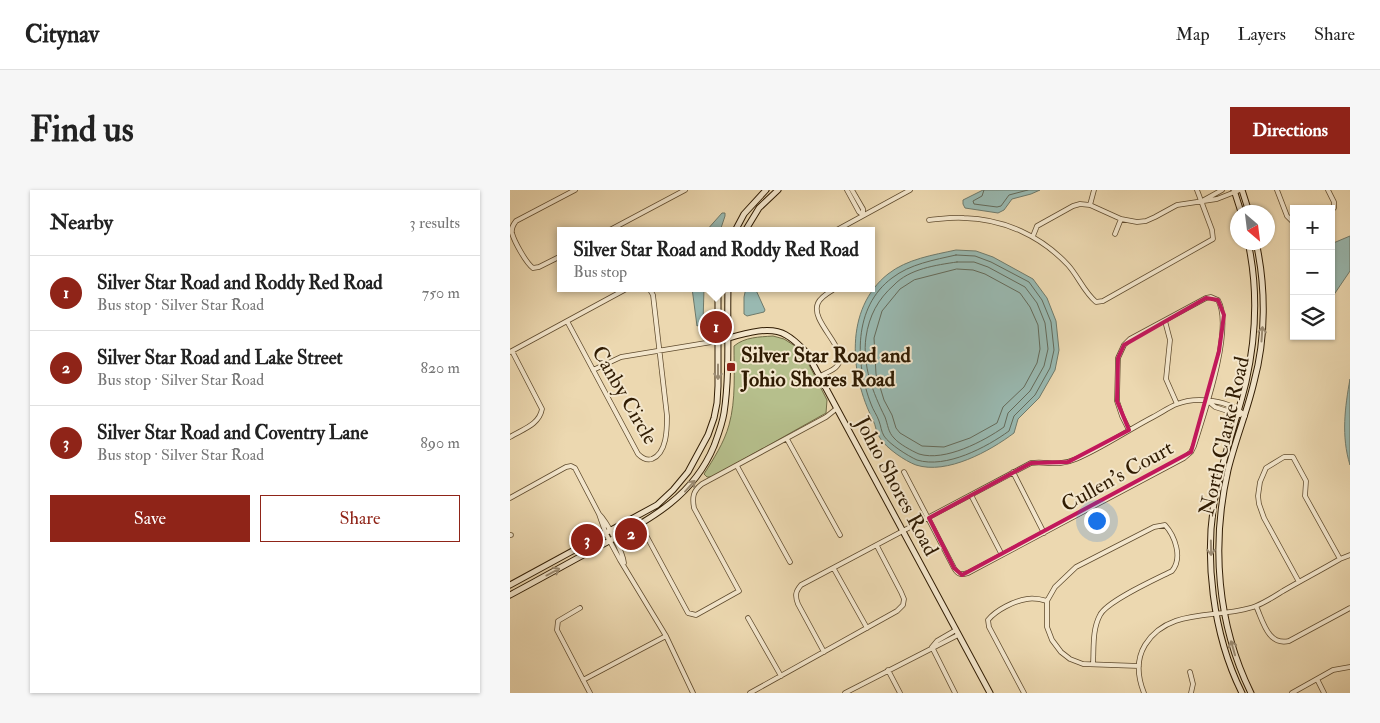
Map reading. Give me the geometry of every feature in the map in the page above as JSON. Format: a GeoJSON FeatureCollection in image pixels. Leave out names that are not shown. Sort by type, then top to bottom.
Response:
{"type":"FeatureCollection","features":[{"type":"Feature","properties":{"kind":"street"},"geometry":{"type":"LineString","coordinates":[[557,258],[533,268],[528,264],[512,232],[512,226],[516,221],[574,190]]}},
{"type":"Feature","properties":{"kind":"street"},"geometry":{"type":"LineString","coordinates":[[616,227],[686,190]]}},
{"type":"Feature","properties":{"kind":"street"},"geometry":{"type":"LineString","coordinates":[[737,227],[744,214],[766,190]]}},
{"type":"Feature","properties":{"kind":"street"},"geometry":{"type":"LineString","coordinates":[[747,227],[759,208],[778,190]]}},
{"type":"Feature","properties":{"kind":"street"},"geometry":{"type":"LineString","coordinates":[[848,190],[859,212],[863,215]]}},
{"type":"Feature","properties":{"kind":"street"},"geometry":{"type":"LineString","coordinates":[[852,190],[863,209],[863,215]]}},
{"type":"Feature","properties":{"kind":"street"},"geometry":{"type":"LineString","coordinates":[[842,227],[910,190]]}},
{"type":"Feature","properties":{"kind":"street"},"geometry":{"type":"LineString","coordinates":[[1090,205],[1094,190]]}},
{"type":"Feature","properties":{"kind":"street"},"geometry":{"type":"LineString","coordinates":[[930,220],[964,218],[987,220],[1033,236],[1054,251],[1069,266],[1090,297],[1096,302],[1103,301],[1213,239],[1212,230],[1197,190]]}},
{"type":"Feature","properties":{"kind":"street"},"geometry":{"type":"LineString","coordinates":[[1202,201],[1222,190]]}},
{"type":"Feature","properties":{"kind":"street"},"geometry":{"type":"LineString","coordinates":[[1277,190],[1287,216],[1290,219]]}},
{"type":"Feature","properties":{"kind":"street"},"geometry":{"type":"LineString","coordinates":[[1328,190],[1334,205]]}},
{"type":"Feature","properties":{"kind":"street"},"geometry":{"type":"LineString","coordinates":[[1033,236],[1037,226],[1080,204],[1090,205],[1120,219],[1137,222],[1146,220],[1186,202],[1217,199],[1238,191]]}},
{"type":"Feature","properties":{"kind":"street"},"geometry":{"type":"LineString","coordinates":[[1238,191],[1240,205]]}},
{"type":"Feature","properties":{"kind":"street"},"geometry":{"type":"LineString","coordinates":[[1238,191],[1245,205]]}},
{"type":"Feature","properties":{"kind":"street"},"geometry":{"type":"LineString","coordinates":[[1215,193],[1217,199]]}},
{"type":"Feature","properties":{"kind":"street"},"geometry":{"type":"LineString","coordinates":[[1114,234],[1120,219]]}},
{"type":"Feature","properties":{"kind":"street","name":"North Clarke Road"},"geometry":{"type":"LineString","coordinates":[[1242,693],[1229,661],[1216,612],[1211,543],[1218,484],[1246,383],[1254,336],[1254,281],[1249,250]]}},
{"type":"Feature","properties":{"kind":"street","name":"North Clarke Road"},"geometry":{"type":"LineString","coordinates":[[1251,693],[1235,656],[1224,612],[1218,557],[1220,525],[1228,470],[1255,381],[1262,336],[1262,280],[1257,250]]}},
{"type":"Feature","properties":{"kind":"street"},"geometry":{"type":"LineString","coordinates":[[510,436],[537,422],[541,417],[542,409],[511,352],[621,292]]}},
{"type":"Feature","properties":{"kind":"street","name":"Canby Circle"},"geometry":{"type":"LineString","coordinates":[[567,321],[638,454],[647,460],[654,458],[659,454],[667,430],[660,351],[651,292]]}},
{"type":"Feature","properties":{"kind":"street"},"geometry":{"type":"LineString","coordinates":[[510,585],[657,505],[688,472],[708,435],[717,403],[718,292]]}},
{"type":"Feature","properties":{"kind":"street"},"geometry":{"type":"LineString","coordinates":[[510,595],[640,524],[677,500],[693,483],[703,469],[719,432],[724,415],[728,292]]}},
{"type":"Feature","properties":{"kind":"street"},"geometry":{"type":"LineString","coordinates":[[820,376],[838,365],[840,359],[839,352],[818,317],[816,309],[818,301],[829,292]]}},
{"type":"Feature","properties":{"kind":"street","name":"Cullen's Court"},"geometry":{"type":"LineString","coordinates":[[929,518],[958,573],[962,575],[1184,458],[1191,452],[1194,446],[1208,402],[1224,315],[1218,300],[1211,297],[1206,298],[1130,339],[1124,345],[1119,353],[1117,401],[1129,430]]}},
{"type":"Feature","properties":{"kind":"street"},"geometry":{"type":"LineString","coordinates":[[1165,321],[1170,340],[1166,379],[1177,404]]}},
{"type":"Feature","properties":{"kind":"street","name":"Johio Shores Road"},"geometry":{"type":"LineString","coordinates":[[718,341],[771,331],[785,334],[807,353],[990,693]]}},
{"type":"Feature","properties":{"kind":"street"},"geometry":{"type":"LineString","coordinates":[[593,370],[621,357],[718,341]]}},
{"type":"Feature","properties":{"kind":"street"},"geometry":{"type":"LineString","coordinates":[[824,652],[795,596],[801,585],[1031,463],[1057,464],[1068,462],[1177,404],[1186,401],[1217,401],[1245,416]]}},
{"type":"Feature","properties":{"kind":"street"},"geometry":{"type":"LineString","coordinates":[[640,524],[686,610],[691,614],[696,615],[740,591],[694,508],[693,497],[696,489],[826,417],[836,409]]}},
{"type":"Feature","properties":{"kind":"street"},"geometry":{"type":"LineString","coordinates":[[787,439],[840,535]]}},
{"type":"Feature","properties":{"kind":"street"},"geometry":{"type":"LineString","coordinates":[[1299,582],[1258,504],[1259,489],[1264,473],[1271,464],[1284,457],[1293,457],[1305,476],[1306,496],[1340,559]]}},
{"type":"Feature","properties":{"kind":"street"},"geometry":{"type":"LineString","coordinates":[[510,498],[566,467],[571,466],[575,468],[638,592],[666,636],[693,693]]}},
{"type":"Feature","properties":{"kind":"street"},"geometry":{"type":"LineString","coordinates":[[737,466],[790,562]]}},
{"type":"Feature","properties":{"kind":"street"},"geometry":{"type":"LineString","coordinates":[[904,472],[929,518]]}},
{"type":"Feature","properties":{"kind":"street"},"geometry":{"type":"LineString","coordinates":[[1013,472],[1044,533]]}},
{"type":"Feature","properties":{"kind":"street"},"geometry":{"type":"LineString","coordinates":[[971,495],[1002,555]]}},
{"type":"Feature","properties":{"kind":"street"},"geometry":{"type":"LineString","coordinates":[[1093,664],[1095,630],[1101,612],[1111,604],[1172,570],[1177,565],[1174,542],[1169,529],[1165,525],[1154,527],[1076,567],[1055,587],[1047,601],[1047,627],[1052,640],[1061,652],[1070,659],[1083,664],[1139,666]]}},
{"type":"Feature","properties":{"kind":"street"},"geometry":{"type":"LineString","coordinates":[[750,693],[897,611],[903,605],[904,599],[901,592],[877,546]]}},
{"type":"Feature","properties":{"kind":"street"},"geometry":{"type":"LineString","coordinates":[[1144,693],[1140,682],[1139,666],[1142,651],[1151,636],[1164,626],[1184,618],[1256,606],[1350,555]]}},
{"type":"Feature","properties":{"kind":"street"},"geometry":{"type":"LineString","coordinates":[[834,568],[867,628]]}},
{"type":"Feature","properties":{"kind":"street"},"geometry":{"type":"LineString","coordinates":[[510,590],[519,580]]}},
{"type":"Feature","properties":{"kind":"street"},"geometry":{"type":"LineString","coordinates":[[1024,693],[989,627],[988,620],[992,615],[1016,602],[1028,599],[1047,601]]}},
{"type":"Feature","properties":{"kind":"street"},"geometry":{"type":"LineString","coordinates":[[1256,606],[1270,635],[1274,640],[1282,642],[1289,641],[1350,608]]}},
{"type":"Feature","properties":{"kind":"street"},"geometry":{"type":"LineString","coordinates":[[580,608],[558,621],[556,626],[590,693]]}},
{"type":"Feature","properties":{"kind":"street"},"geometry":{"type":"LineString","coordinates":[[748,618],[781,676]]}},
{"type":"Feature","properties":{"kind":"street"},"geometry":{"type":"LineString","coordinates":[[844,693],[932,647],[937,641],[957,632]]}},
{"type":"Feature","properties":{"kind":"street"},"geometry":{"type":"LineString","coordinates":[[583,680],[666,636]]}},
{"type":"Feature","properties":{"kind":"street"},"geometry":{"type":"LineString","coordinates":[[932,647],[955,693]]}},
{"type":"Feature","properties":{"kind":"street"},"geometry":{"type":"LineString","coordinates":[[1292,693],[1333,670],[1350,668]]}},
{"type":"Feature","properties":{"kind":"street"},"geometry":{"type":"LineString","coordinates":[[888,670],[900,693]]}},
{"type":"Feature","properties":{"kind":"street"},"geometry":{"type":"LineString","coordinates":[[1190,672],[1193,684],[1191,693]]}},
{"type":"Feature","properties":{"kind":"street"},"geometry":{"type":"LineString","coordinates":[[1317,679],[1324,693]]}},
{"type":"Feature","properties":{"kind":"highlighted area"},"geometry":{"type":"Polygon","coordinates":[[[1206,298],[1218,300],[1224,315],[1219,351],[1191,452],[962,575],[954,568],[929,518],[1031,463],[1068,462],[1129,430],[1117,401],[1118,358],[1124,345],[1206,298]]]}},
{"type":"Feature","properties":{"kind":"green space"},"geometry":{"type":"Polygon","coordinates":[[[773,336],[784,339],[795,346],[805,357],[827,400],[826,413],[712,477],[707,477],[704,474],[722,444],[733,406],[734,346],[747,339],[773,336]]]}},
{"type":"Feature","properties":{"kind":"water"},"geometry":{"type":"Polygon","coordinates":[[[983,190],[1040,190],[1012,199],[1004,210],[998,213],[965,208],[963,200],[983,190]]]}},
{"type":"Feature","properties":{"kind":"water"},"geometry":{"type":"Polygon","coordinates":[[[722,213],[725,213],[721,227],[710,227],[722,213]]]}},
{"type":"Feature","properties":{"kind":"water"},"geometry":{"type":"Polygon","coordinates":[[[1350,236],[1350,271],[1335,293],[1335,250],[1335,242],[1350,236]]]}},
{"type":"Feature","properties":{"kind":"water"},"geometry":{"type":"Polygon","coordinates":[[[956,250],[976,251],[993,257],[1033,279],[1047,298],[1056,321],[1059,350],[1055,370],[1039,398],[1018,419],[1014,433],[981,454],[968,460],[941,467],[916,465],[901,457],[883,442],[865,402],[859,383],[856,363],[855,343],[858,324],[864,305],[872,292],[875,292],[875,287],[895,269],[929,256],[956,250]]]}},
{"type":"Feature","properties":{"kind":"water"},"geometry":{"type":"Polygon","coordinates":[[[693,292],[704,292],[703,323],[697,326],[693,292]]]}},
{"type":"Feature","properties":{"kind":"water"},"geometry":{"type":"Polygon","coordinates":[[[745,292],[757,292],[765,310],[764,312],[747,316],[744,314],[745,292]]]}},
{"type":"Feature","properties":{"kind":"water"},"geometry":{"type":"Polygon","coordinates":[[[1350,379],[1350,465],[1347,454],[1345,411],[1350,379]]]}},
{"type":"Feature","properties":{"kind":"place","name":"Silver Star Road and Roddy Red Road"},"geometry":{"type":"Point","coordinates":[716,327]}},
{"type":"Feature","properties":{"kind":"place","name":"Silver Star Road and Johio Shores Road"},"geometry":{"type":"Point","coordinates":[731,367]}},
{"type":"Feature","properties":{"kind":"place","name":"Silver Star Road and Lake Street"},"geometry":{"type":"Point","coordinates":[631,534]}},
{"type":"Feature","properties":{"kind":"place","name":"Silver Star Road and Coventry Lane"},"geometry":{"type":"Point","coordinates":[587,540]}}]}
